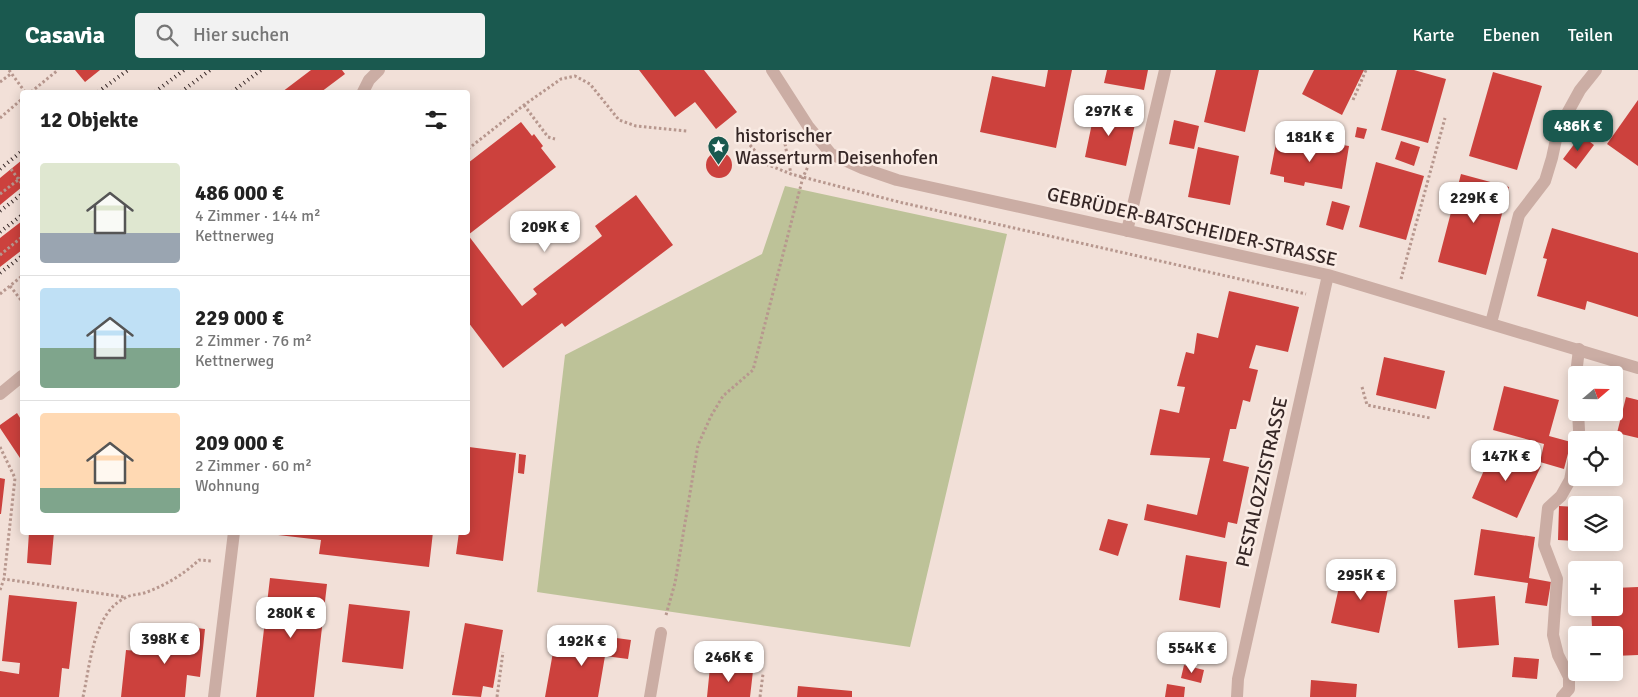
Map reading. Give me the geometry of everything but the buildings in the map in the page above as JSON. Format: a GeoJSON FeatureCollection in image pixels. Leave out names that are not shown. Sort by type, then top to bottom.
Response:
{"type":"FeatureCollection","features":[{"type":"Feature","properties":{"kind":"street"},"geometry":{"type":"LineString","coordinates":[[363,90],[369,80],[379,70]]}},
{"type":"Feature","properties":{"kind":"street","name":"GEBRÜDER-BATSCHEIDER-STRASSE"},"geometry":{"type":"LineString","coordinates":[[772,70],[808,126],[831,154],[862,168],[898,180],[1328,275],[1638,368]]}},
{"type":"Feature","properties":{"kind":"street"},"geometry":{"type":"LineString","coordinates":[[1127,231],[1165,70]]}},
{"type":"Feature","properties":{"kind":"street"},"geometry":{"type":"LineString","coordinates":[[1490,323],[1519,215],[1545,181],[1558,130],[1580,90],[1596,70]]}},
{"type":"Feature","properties":{"kind":"street","name":"PESTALOZZISTRASSE"},"geometry":{"type":"LineString","coordinates":[[1237,697],[1238,679],[1328,275]]}},
{"type":"Feature","properties":{"kind":"street"},"geometry":{"type":"LineString","coordinates":[[1577,366],[1579,349]]}},
{"type":"Feature","properties":{"kind":"street"},"geometry":{"type":"LineString","coordinates":[[0,394],[20,378]]}},
{"type":"Feature","properties":{"kind":"street"},"geometry":{"type":"LineString","coordinates":[[1562,697],[1569,689],[1569,676],[1558,655],[1552,635],[1557,579],[1544,545],[1548,508],[1561,496],[1568,484]]}},
{"type":"Feature","properties":{"kind":"street"},"geometry":{"type":"LineString","coordinates":[[214,697],[234,535]]}},
{"type":"Feature","properties":{"kind":"street"},"geometry":{"type":"LineString","coordinates":[[650,697],[662,633]]}},
{"type":"Feature","properties":{"kind":"path"},"geometry":{"type":"LineString","coordinates":[[33,90],[58,70]]}},
{"type":"Feature","properties":{"kind":"path"},"geometry":{"type":"LineString","coordinates":[[1352,100],[1366,70]]}},
{"type":"Feature","properties":{"kind":"path"},"geometry":{"type":"LineString","coordinates":[[0,82],[11,72],[24,90]]}},
{"type":"Feature","properties":{"kind":"path"},"geometry":{"type":"LineString","coordinates":[[470,147],[561,79],[575,76],[590,84],[619,120],[636,126],[688,132]]}},
{"type":"Feature","properties":{"kind":"path"},"geometry":{"type":"LineString","coordinates":[[0,118],[20,101]]}},
{"type":"Feature","properties":{"kind":"path"},"geometry":{"type":"LineString","coordinates":[[524,105],[548,137],[555,139]]}},
{"type":"Feature","properties":{"kind":"path"},"geometry":{"type":"LineString","coordinates":[[1397,296],[1444,118]]}},
{"type":"Feature","properties":{"kind":"path"},"geometry":{"type":"LineString","coordinates":[[783,134],[790,174]]}},
{"type":"Feature","properties":{"kind":"path"},"geometry":{"type":"LineString","coordinates":[[662,633],[675,583],[698,446],[711,416],[723,396],[753,370],[803,177],[820,141]]}},
{"type":"Feature","properties":{"kind":"path"},"geometry":{"type":"LineString","coordinates":[[750,145],[766,164],[790,174],[908,204],[1323,298]]}},
{"type":"Feature","properties":{"kind":"path"},"geometry":{"type":"LineString","coordinates":[[11,169],[20,177]]}},
{"type":"Feature","properties":{"kind":"path"},"geometry":{"type":"LineString","coordinates":[[0,194],[20,179]]}},
{"type":"Feature","properties":{"kind":"path"},"geometry":{"type":"LineString","coordinates":[[0,254],[20,239]]}},
{"type":"Feature","properties":{"kind":"path"},"geometry":{"type":"LineString","coordinates":[[0,294],[20,278]]}},
{"type":"Feature","properties":{"kind":"path"},"geometry":{"type":"LineString","coordinates":[[10,286],[20,299]]}},
{"type":"Feature","properties":{"kind":"path"},"geometry":{"type":"LineString","coordinates":[[1362,388],[1368,404],[1430,418]]}},
{"type":"Feature","properties":{"kind":"path"},"geometry":{"type":"LineString","coordinates":[[0,447],[15,478],[4,579],[0,590]]}},
{"type":"Feature","properties":{"kind":"path"},"geometry":{"type":"LineString","coordinates":[[4,579],[125,598],[147,593],[184,574],[199,560],[230,561]]}},
{"type":"Feature","properties":{"kind":"path"},"geometry":{"type":"LineString","coordinates":[[83,697],[98,631],[108,611],[125,598]]}},
{"type":"Feature","properties":{"kind":"path"},"geometry":{"type":"LineString","coordinates":[[497,697],[503,652]]}},
{"type":"Feature","properties":{"kind":"path"},"geometry":{"type":"LineString","coordinates":[[760,697],[763,674]]}},
{"type":"Feature","properties":{"kind":"green space"},"geometry":{"type":"Polygon","coordinates":[[[785,186],[1007,234],[910,647],[537,592],[565,355],[762,254],[785,186]]]}},
{"type":"Feature","properties":{"kind":"railway"},"geometry":{"type":"LineString","coordinates":[[101,90],[128,70]]}},
{"type":"Feature","properties":{"kind":"railway"},"geometry":{"type":"LineString","coordinates":[[158,90],[184,70]]}},
{"type":"Feature","properties":{"kind":"railway"},"geometry":{"type":"LineString","coordinates":[[184,90],[210,70]]}},
{"type":"Feature","properties":{"kind":"railway"},"geometry":{"type":"LineString","coordinates":[[235,90],[261,70]]}},
{"type":"Feature","properties":{"kind":"railway"},"geometry":{"type":"LineString","coordinates":[[0,169],[20,153]]}},
{"type":"Feature","properties":{"kind":"railway"},"geometry":{"type":"LineString","coordinates":[[0,211],[20,196]]}},
{"type":"Feature","properties":{"kind":"railway"},"geometry":{"type":"LineString","coordinates":[[0,232],[20,217]]}},
{"type":"Feature","properties":{"kind":"railway"},"geometry":{"type":"LineString","coordinates":[[0,273],[20,258]]}},
{"type":"Feature","properties":{"kind":"place","name":"historischer Wasserturm Deisenhofen"},"geometry":{"type":"Point","coordinates":[719,166]}}]}
